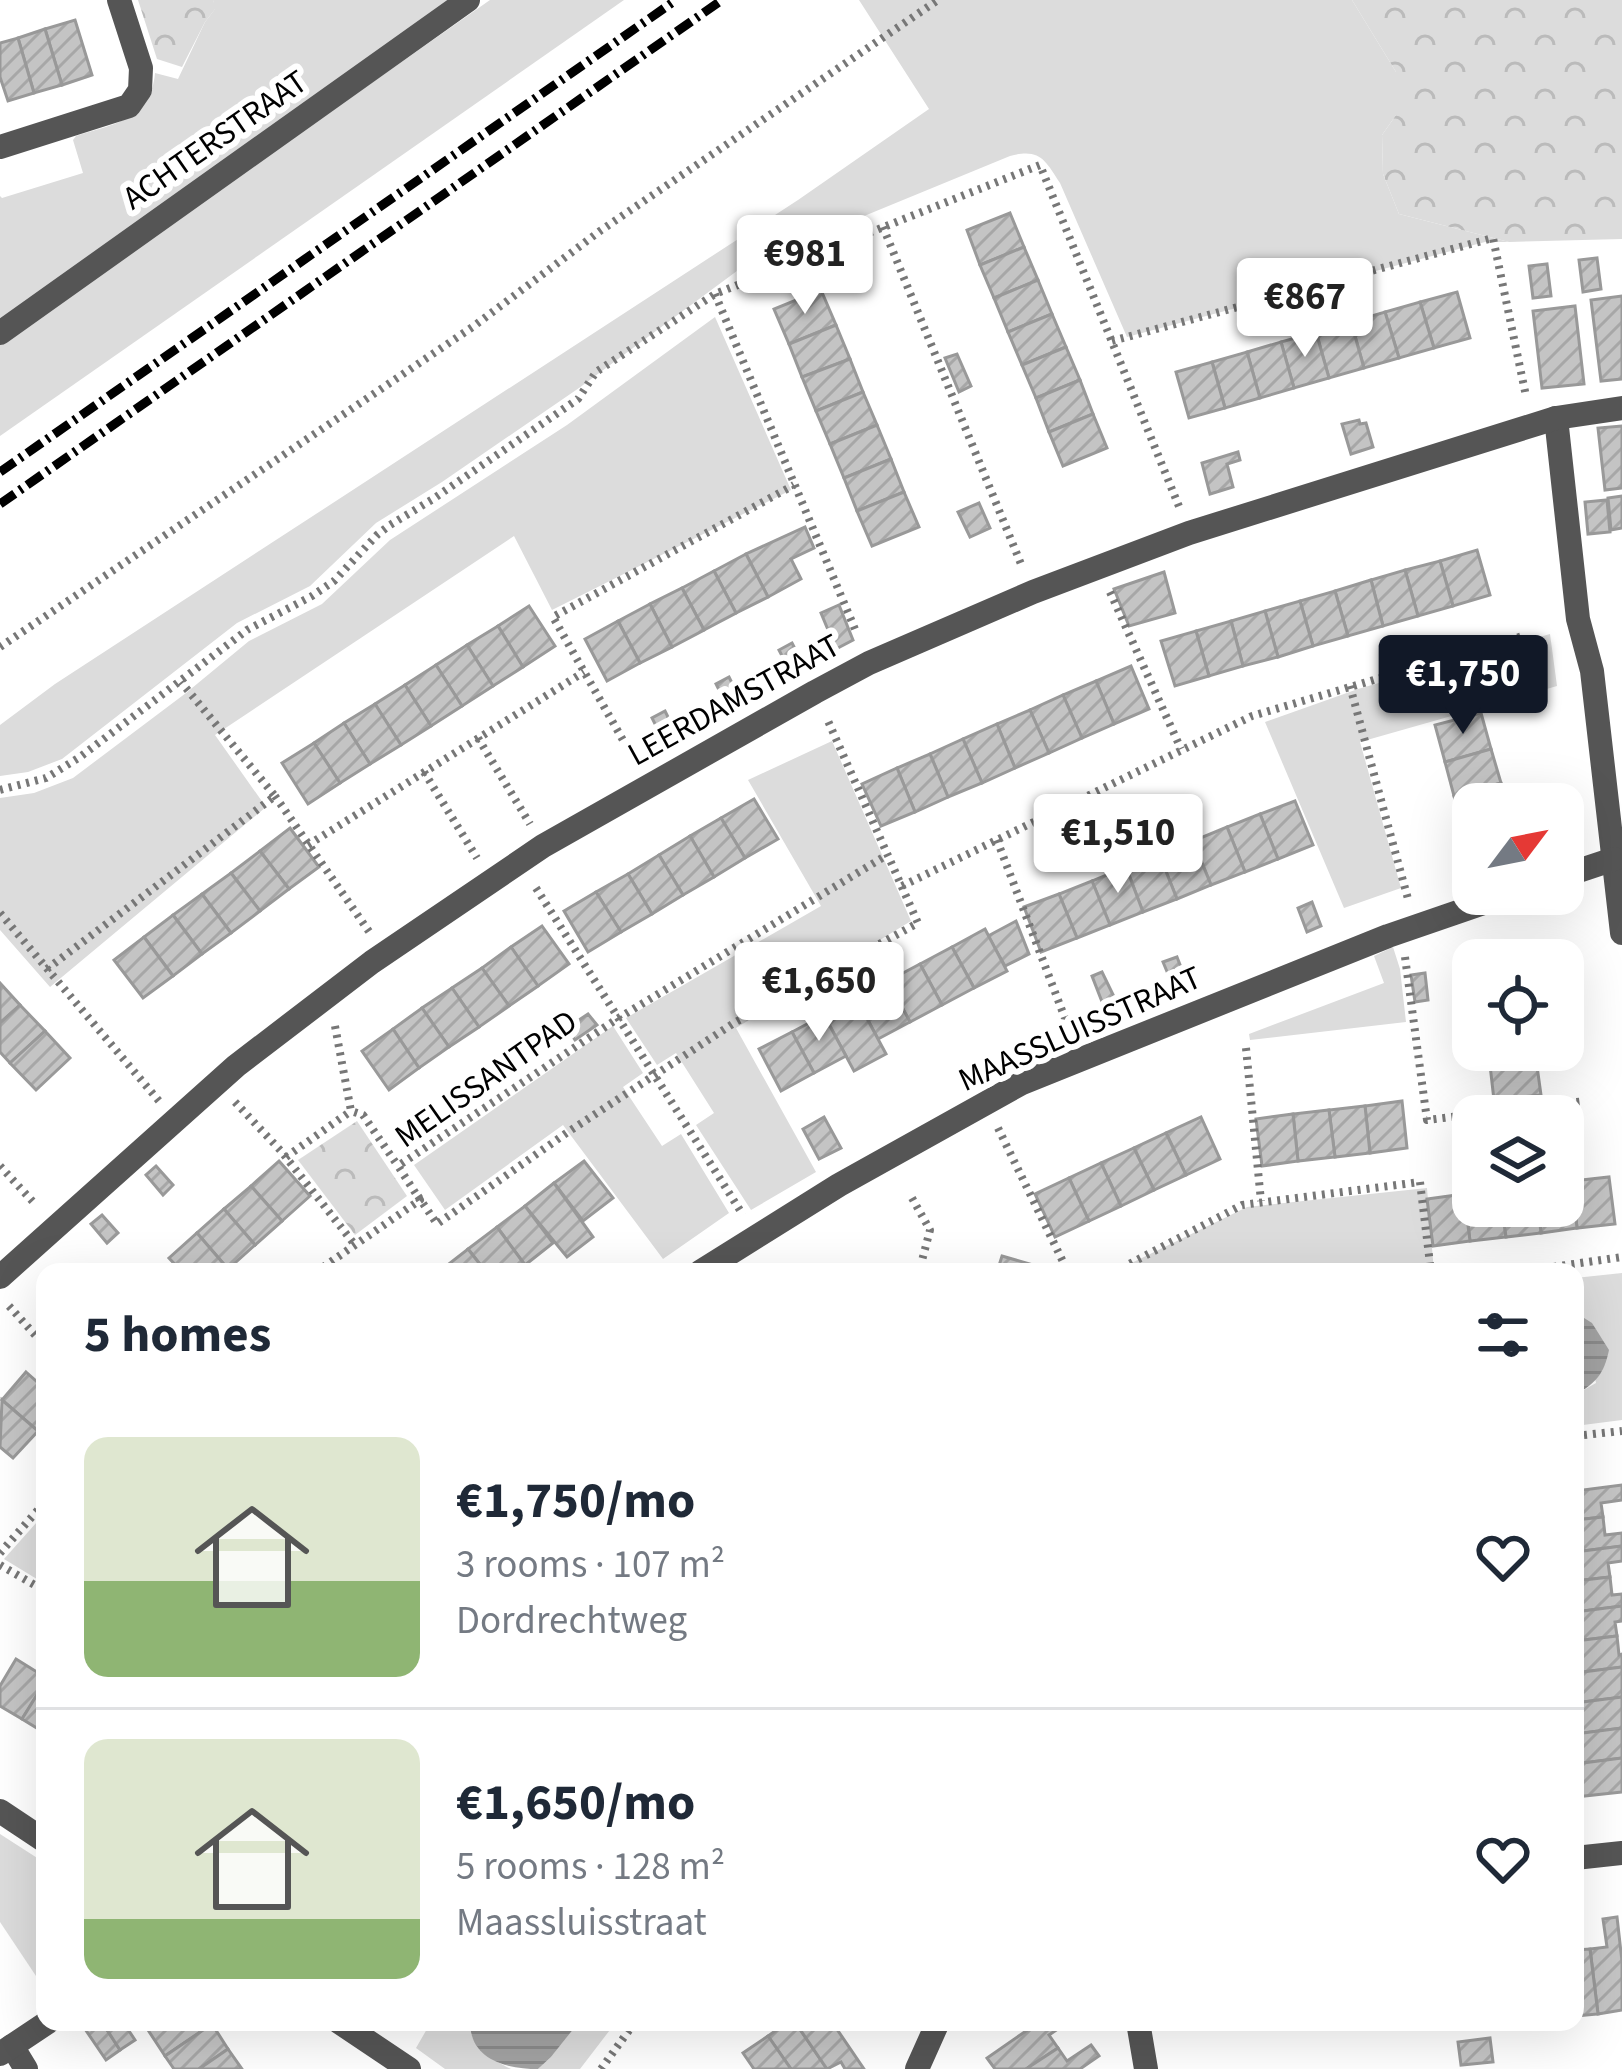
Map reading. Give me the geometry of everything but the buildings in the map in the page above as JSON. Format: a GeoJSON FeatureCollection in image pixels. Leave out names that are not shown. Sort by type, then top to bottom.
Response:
{"type":"FeatureCollection","features":[{"type":"Feature","properties":{"kind":"street"},"geometry":{"type":"LineString","coordinates":[[0,147],[129,106],[140,90],[141,68],[119,0]]}},
{"type":"Feature","properties":{"kind":"street","name":"ACHTERSTRAAT"},"geometry":{"type":"LineString","coordinates":[[0,333],[468,0]]}},
{"type":"Feature","properties":{"kind":"street","name":"LEERDAMSTRAAT"},"geometry":{"type":"LineString","coordinates":[[0,1277],[218,1083],[385,953],[543,846],[815,692],[1033,592],[1190,532],[1544,422],[1622,408]]}},
{"type":"Feature","properties":{"kind":"street"},"geometry":{"type":"LineString","coordinates":[[1544,422],[1578,619],[1592,671],[1622,933]]}},
{"type":"Feature","properties":{"kind":"street"},"geometry":{"type":"LineString","coordinates":[[1584,869],[1614,859]]}},
{"type":"Feature","properties":{"kind":"street","name":"MAASSLUISSTRAAT"},"geometry":{"type":"LineString","coordinates":[[714,1263],[1022,1083],[1452,914]]}},
{"type":"Feature","properties":{"kind":"street"},"geometry":{"type":"LineString","coordinates":[[0,1811],[36,1835]]}},
{"type":"Feature","properties":{"kind":"street"},"geometry":{"type":"LineString","coordinates":[[1584,1857],[1622,1853]]}},
{"type":"Feature","properties":{"kind":"street"},"geometry":{"type":"LineString","coordinates":[[26,2069],[6,2050],[36,2030]]}},
{"type":"Feature","properties":{"kind":"street"},"geometry":{"type":"LineString","coordinates":[[352,2031],[409,2069]]}},
{"type":"Feature","properties":{"kind":"street"},"geometry":{"type":"LineString","coordinates":[[917,2069],[934,2031]]}},
{"type":"Feature","properties":{"kind":"street"},"geometry":{"type":"LineString","coordinates":[[1140,2031],[1146,2069]]}},
{"type":"Feature","properties":{"kind":"path"},"geometry":{"type":"LineString","coordinates":[[0,647],[474,326],[600,231],[938,0]]}},
{"type":"Feature","properties":{"kind":"path"},"geometry":{"type":"LineString","coordinates":[[0,790],[46,778],[63,768],[247,630],[334,581],[376,535],[578,399],[596,372],[715,294],[1040,165],[1190,532]]}},
{"type":"Feature","properties":{"kind":"path"},"geometry":{"type":"LineString","coordinates":[[883,227],[1033,592]]}},
{"type":"Feature","properties":{"kind":"path"},"geometry":{"type":"LineString","coordinates":[[1112,341],[1493,238],[1544,422]]}},
{"type":"Feature","properties":{"kind":"path"},"geometry":{"type":"LineString","coordinates":[[715,294],[869,664]]}},
{"type":"Feature","properties":{"kind":"path"},"geometry":{"type":"LineString","coordinates":[[648,785],[553,617],[794,485]]}},
{"type":"Feature","properties":{"kind":"path"},"geometry":{"type":"LineString","coordinates":[[1098,566],[1181,749]]}},
{"type":"Feature","properties":{"kind":"path"},"geometry":{"type":"LineString","coordinates":[[902,886],[1252,716],[1526,634]]}},
{"type":"Feature","properties":{"kind":"path"},"geometry":{"type":"LineString","coordinates":[[308,845],[584,672]]}},
{"type":"Feature","properties":{"kind":"path"},"geometry":{"type":"LineString","coordinates":[[181,682],[275,796],[385,953]]}},
{"type":"Feature","properties":{"kind":"path"},"geometry":{"type":"LineString","coordinates":[[1350,686],[1408,929],[1427,1120],[1585,1101]]}},
{"type":"Feature","properties":{"kind":"path"},"geometry":{"type":"LineString","coordinates":[[418,1196],[436,1223],[734,1024],[918,923],[815,692]]}},
{"type":"Feature","properties":{"kind":"path"},"geometry":{"type":"LineString","coordinates":[[478,738],[543,846]]}},
{"type":"Feature","properties":{"kind":"path"},"geometry":{"type":"LineString","coordinates":[[424,772],[490,880]]}},
{"type":"Feature","properties":{"kind":"path"},"geometry":{"type":"LineString","coordinates":[[47,969],[275,796]]}},
{"type":"Feature","properties":{"kind":"path"},"geometry":{"type":"LineString","coordinates":[[997,840],[1081,1059]]}},
{"type":"Feature","properties":{"kind":"path","name":"MELISSANTPAD"},"geometry":{"type":"LineString","coordinates":[[329,1263],[420,1200],[398,1166],[617,1019],[887,855]]}},
{"type":"Feature","properties":{"kind":"path"},"geometry":{"type":"LineString","coordinates":[[519,861],[757,1235]]}},
{"type":"Feature","properties":{"kind":"path"},"geometry":{"type":"LineString","coordinates":[[0,913],[175,1121]]}},
{"type":"Feature","properties":{"kind":"path"},"geometry":{"type":"LineString","coordinates":[[329,995],[351,1111]]}},
{"type":"Feature","properties":{"kind":"path"},"geometry":{"type":"LineString","coordinates":[[1246,1048],[1261,1202]]}},
{"type":"Feature","properties":{"kind":"path"},"geometry":{"type":"LineString","coordinates":[[218,1083],[286,1157],[355,1245]]}},
{"type":"Feature","properties":{"kind":"path"},"geometry":{"type":"LineString","coordinates":[[987,1103],[1064,1263]]}},
{"type":"Feature","properties":{"kind":"path"},"geometry":{"type":"LineString","coordinates":[[286,1157],[351,1111],[363,1114],[398,1166]]}},
{"type":"Feature","properties":{"kind":"path"},"geometry":{"type":"LineString","coordinates":[[0,1166],[57,1227]]}},
{"type":"Feature","properties":{"kind":"path"},"geometry":{"type":"LineString","coordinates":[[1131,1263],[1242,1204],[1420,1182],[1430,1263]]}},
{"type":"Feature","properties":{"kind":"path"},"geometry":{"type":"LineString","coordinates":[[912,1198],[930,1230],[921,1263]]}},
{"type":"Feature","properties":{"kind":"path"},"geometry":{"type":"LineString","coordinates":[[1580,1263],[1622,1257]]}},
{"type":"Feature","properties":{"kind":"path"},"geometry":{"type":"LineString","coordinates":[[0,1295],[36,1336]]}},
{"type":"Feature","properties":{"kind":"path"},"geometry":{"type":"LineString","coordinates":[[1584,1435],[1622,1431]]}},
{"type":"Feature","properties":{"kind":"path"},"geometry":{"type":"LineString","coordinates":[[0,1552],[36,1512]]}},
{"type":"Feature","properties":{"kind":"path"},"geometry":{"type":"LineString","coordinates":[[0,1565],[36,1587]]}},
{"type":"Feature","properties":{"kind":"path"},"geometry":{"type":"LineString","coordinates":[[601,2069],[628,2031]]}},
{"type":"Feature","properties":{"kind":"green space"},"geometry":{"type":"Polygon","coordinates":[[[138,0],[213,0],[216,8],[182,67],[157,59],[138,0]]]}},
{"type":"Feature","properties":{"kind":"green space"},"geometry":{"type":"Polygon","coordinates":[[[213,0],[459,0],[0,324],[0,196],[83,173],[73,140],[76,136],[128,118],[146,101],[155,73],[178,79],[215,9],[213,0]]]}},
{"type":"Feature","properties":{"kind":"green space"},"geometry":{"type":"Polygon","coordinates":[[[490,0],[624,0],[0,436],[0,343],[490,0]]]}},
{"type":"Feature","properties":{"kind":"green space"},"geometry":{"type":"Polygon","coordinates":[[[859,0],[1352,0],[1396,72],[1396,115],[1382,135],[1383,174],[1399,214],[1509,242],[1485,242],[1127,337],[1055,175],[1035,155],[1010,156],[745,265],[579,388],[376,523],[310,586],[237,623],[62,759],[0,776],[0,725],[55,684],[798,200],[929,109],[859,0]]]}},
{"type":"Feature","properties":{"kind":"green space"},"geometry":{"type":"Polygon","coordinates":[[[1352,0],[1622,0],[1622,239],[1509,242],[1399,214],[1383,174],[1382,135],[1396,115],[1396,72],[1352,0]]]}},
{"type":"Feature","properties":{"kind":"green space"},"geometry":{"type":"Polygon","coordinates":[[[715,317],[791,490],[552,610],[514,536],[215,735],[266,807],[50,987],[0,930],[0,798],[34,793],[73,778],[249,641],[322,604],[390,540],[567,425],[715,317]]]}},
{"type":"Feature","properties":{"kind":"green space"},"geometry":{"type":"Polygon","coordinates":[[[1550,634],[1557,686],[1360,742],[1401,888],[1344,908],[1265,722],[1358,689],[1550,634]]]}},
{"type":"Feature","properties":{"kind":"green space"},"geometry":{"type":"Polygon","coordinates":[[[832,741],[911,921],[736,1028],[816,1172],[751,1210],[696,1125],[714,1113],[676,1053],[657,1065],[626,1018],[821,906],[748,780],[832,741]]]}},
{"type":"Feature","properties":{"kind":"green space"},"geometry":{"type":"Polygon","coordinates":[[[1393,947],[1406,1022],[1250,1040],[1249,1034],[1384,983],[1374,956],[1393,947]]]}},
{"type":"Feature","properties":{"kind":"green space"},"geometry":{"type":"Polygon","coordinates":[[[613,1026],[643,1073],[623,1087],[662,1146],[681,1134],[729,1213],[663,1259],[563,1125],[445,1210],[414,1165],[613,1026]]]}},
{"type":"Feature","properties":{"kind":"green space"},"geometry":{"type":"Polygon","coordinates":[[[357,1121],[407,1196],[355,1235],[298,1160],[357,1121]]]}},
{"type":"Feature","properties":{"kind":"green space"},"geometry":{"type":"Polygon","coordinates":[[[1427,1188],[1433,1263],[1132,1263],[1247,1207],[1427,1188]]]}},
{"type":"Feature","properties":{"kind":"green space"},"geometry":{"type":"Polygon","coordinates":[[[1622,1273],[1622,1420],[1584,1425],[1584,1390],[1596,1383],[1584,1326],[1584,1277],[1622,1273]]]}},
{"type":"Feature","properties":{"kind":"green space"},"geometry":{"type":"Polygon","coordinates":[[[36,1523],[36,1579],[4,1559],[36,1523]]]}},
{"type":"Feature","properties":{"kind":"green space"},"geometry":{"type":"Polygon","coordinates":[[[0,1834],[36,1857],[36,1976],[0,1922],[0,1834]]]}},
{"type":"Feature","properties":{"kind":"green space"},"geometry":{"type":"Polygon","coordinates":[[[426,2031],[471,2031],[477,2045],[511,2069],[445,2069],[416,2048],[426,2031]]]}},
{"type":"Feature","properties":{"kind":"green space"},"geometry":{"type":"Polygon","coordinates":[[[572,2031],[609,2031],[580,2069],[538,2069],[572,2031]]]}},
{"type":"Feature","properties":{"kind":"shaded area"},"geometry":{"type":"Polygon","coordinates":[[[1584,1318],[1609,1350],[1598,1377],[1584,1389],[1584,1318]]]}},
{"type":"Feature","properties":{"kind":"shaded area"},"geometry":{"type":"Polygon","coordinates":[[[471,2031],[572,2031],[538,2069],[492,2060],[471,2031]]]}},
{"type":"Feature","properties":{"kind":"railway"},"geometry":{"type":"LineString","coordinates":[[0,472],[676,0]]}},
{"type":"Feature","properties":{"kind":"railway"},"geometry":{"type":"LineString","coordinates":[[0,504],[722,0]]}}]}
